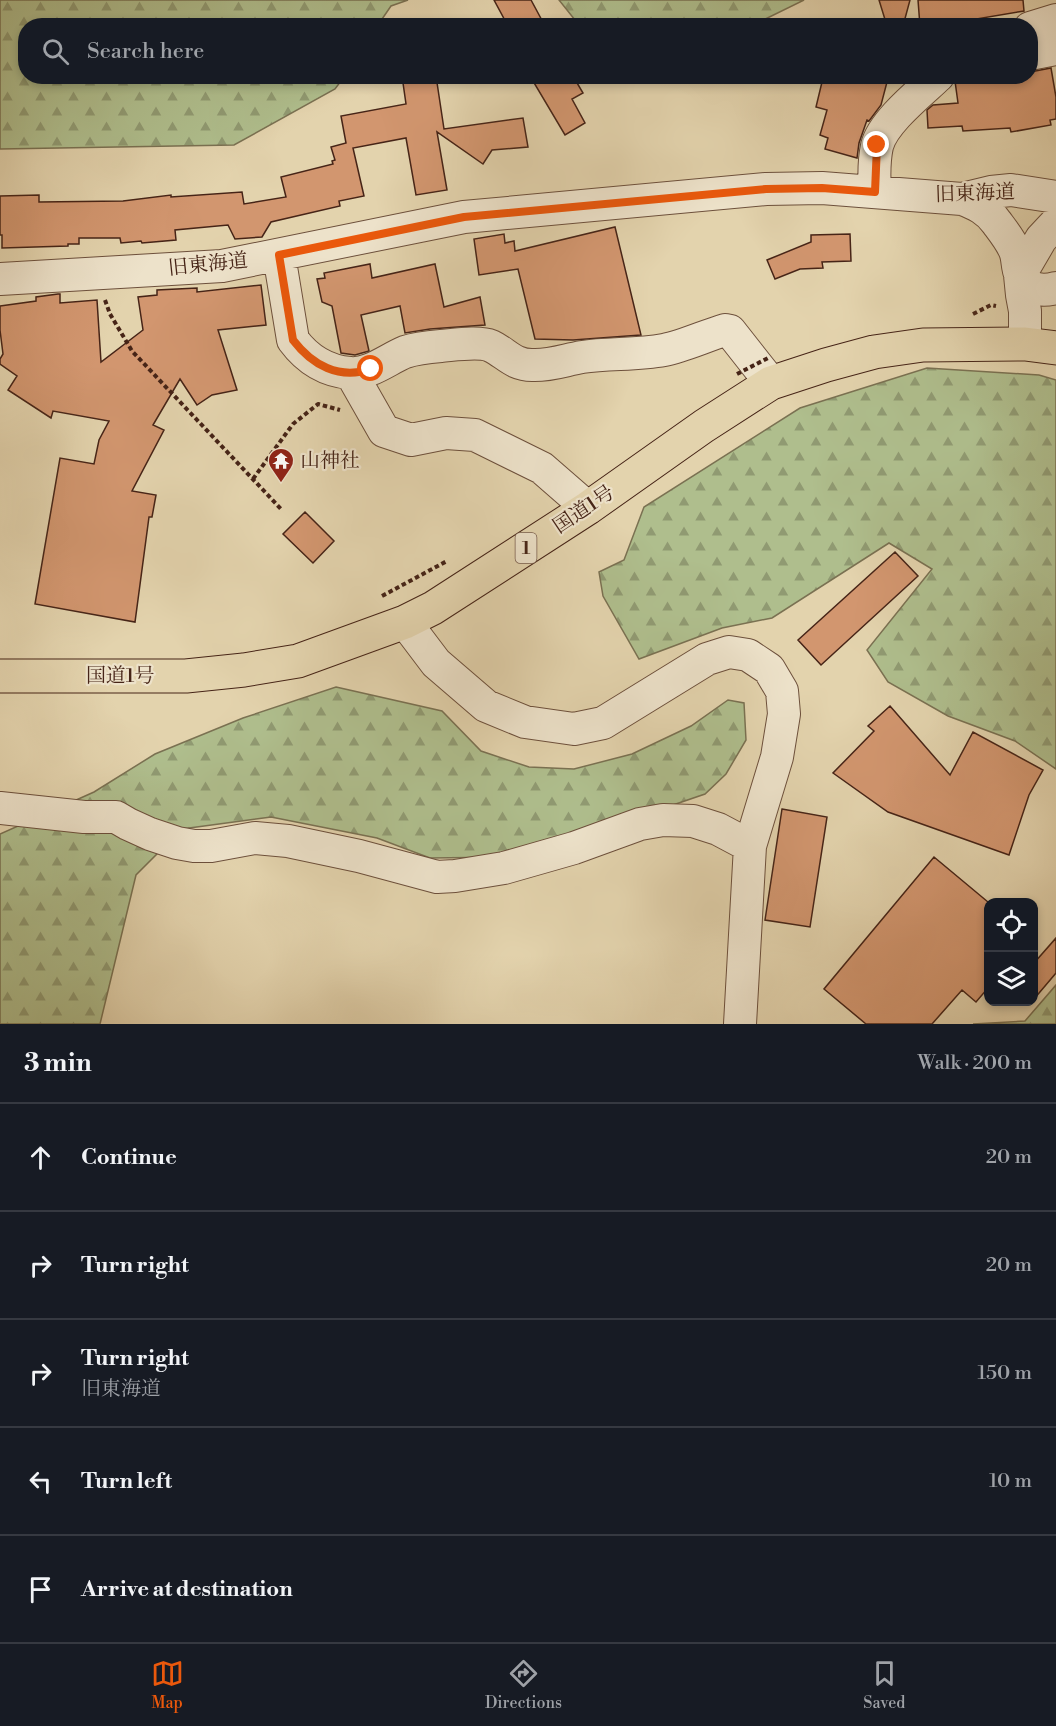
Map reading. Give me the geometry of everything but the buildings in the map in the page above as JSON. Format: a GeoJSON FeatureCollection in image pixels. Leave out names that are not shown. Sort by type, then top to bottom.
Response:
{"type":"FeatureCollection","features":[{"type":"Feature","properties":{"kind":"highway","name":"国道1号"},"geometry":{"type":"LineString","coordinates":[[0,676],[186,676],[298,661],[405,622],[433,608],[588,508],[704,426],[770,370],[826,365],[874,352],[922,345],[1041,346]]}},
{"type":"Feature","properties":{"kind":"street"},"geometry":{"type":"LineString","coordinates":[[1038,26],[1056,21]]}},
{"type":"Feature","properties":{"kind":"street"},"geometry":{"type":"LineString","coordinates":[[1038,52],[1056,49]]}},
{"type":"Feature","properties":{"kind":"street"},"geometry":{"type":"LineString","coordinates":[[875,192],[877,145],[885,130],[901,111],[930,84]]}},
{"type":"Feature","properties":{"kind":"street","name":"旧東海道"},"geometry":{"type":"LineString","coordinates":[[0,279],[222,266],[464,217],[766,189],[822,188],[963,199],[1011,190],[1056,197]]}},
{"type":"Feature","properties":{"kind":"street"},"geometry":{"type":"LineString","coordinates":[[963,199],[981,206],[995,220],[1037,291]]}},
{"type":"Feature","properties":{"kind":"street"},"geometry":{"type":"LineString","coordinates":[[1041,346],[1037,291],[1041,238],[1056,223]]}},
{"type":"Feature","properties":{"kind":"street"},"geometry":{"type":"LineString","coordinates":[[279,255],[293,340],[300,349],[323,367],[351,374],[371,369],[405,352],[417,349],[484,344],[519,363],[530,365],[617,353],[645,353],[667,349],[725,330],[730,331],[770,370]]}},
{"type":"Feature","properties":{"kind":"street"},"geometry":{"type":"LineString","coordinates":[[351,374],[384,431],[411,440],[446,433],[475,435],[542,468],[588,508]]}},
{"type":"Feature","properties":{"kind":"street"},"geometry":{"type":"LineString","coordinates":[[405,622],[436,663],[486,706],[525,722],[574,729],[603,723],[707,659],[729,652],[748,655],[769,669],[782,691],[784,714],[777,757],[750,846],[741,1024]]}},
{"type":"Feature","properties":{"kind":"street"},"geometry":{"type":"LineString","coordinates":[[0,808],[116,817],[150,834],[194,846],[211,846],[255,838],[288,841],[359,856],[437,877],[504,868],[574,848],[640,824],[663,820],[693,821],[718,829],[750,846]]}},
{"type":"Feature","properties":{"kind":"path"},"geometry":{"type":"LineString","coordinates":[[100,273],[110,314],[132,351],[281,509]]}},
{"type":"Feature","properties":{"kind":"path"},"geometry":{"type":"LineString","coordinates":[[729,379],[737,374],[770,370]]}},
{"type":"Feature","properties":{"kind":"path"},"geometry":{"type":"LineString","coordinates":[[253,479],[293,424],[318,404],[341,410]]}},
{"type":"Feature","properties":{"kind":"path"},"geometry":{"type":"LineString","coordinates":[[378,599],[457,556]]}},
{"type":"Feature","properties":{"kind":"green space"},"geometry":{"type":"Polygon","coordinates":[[[0,0],[408,0],[391,6],[383,18],[18,18],[18,84],[339,84],[335,89],[234,145],[0,149],[0,0]]]}},
{"type":"Feature","properties":{"kind":"green space"},"geometry":{"type":"Polygon","coordinates":[[[559,0],[804,0],[767,18],[573,18],[559,0]]]}},
{"type":"Feature","properties":{"kind":"green space"},"geometry":{"type":"Polygon","coordinates":[[[927,368],[1039,375],[1056,380],[1056,769],[1015,741],[948,716],[888,682],[867,650],[932,569],[889,543],[772,618],[722,628],[639,659],[603,596],[599,572],[624,560],[644,507],[800,408],[927,368]]]}},
{"type":"Feature","properties":{"kind":"green space"},"geometry":{"type":"Polygon","coordinates":[[[336,687],[442,711],[481,751],[529,767],[574,769],[632,754],[691,726],[728,700],[744,703],[746,740],[726,774],[705,794],[521,857],[430,858],[377,838],[271,817],[182,829],[136,875],[100,1024],[0,1024],[0,834],[94,792],[155,754],[243,718],[336,687]]]}},
{"type":"Feature","properties":{"kind":"green space"},"geometry":{"type":"Polygon","coordinates":[[[1056,985],[1056,1024],[973,1024],[1025,1021],[1056,985]]]}},
{"type":"Feature","properties":{"kind":"place","name":"山神社"},"geometry":{"type":"Point","coordinates":[281,484]}},
{"type":"Feature","properties":{"kind":"route"},"geometry":{"type":"LineString","coordinates":[[371,369],[351,374],[336,371],[323,367],[300,349],[293,340],[279,255],[464,217],[766,189],[822,188],[875,192],[877,145]]}}]}
